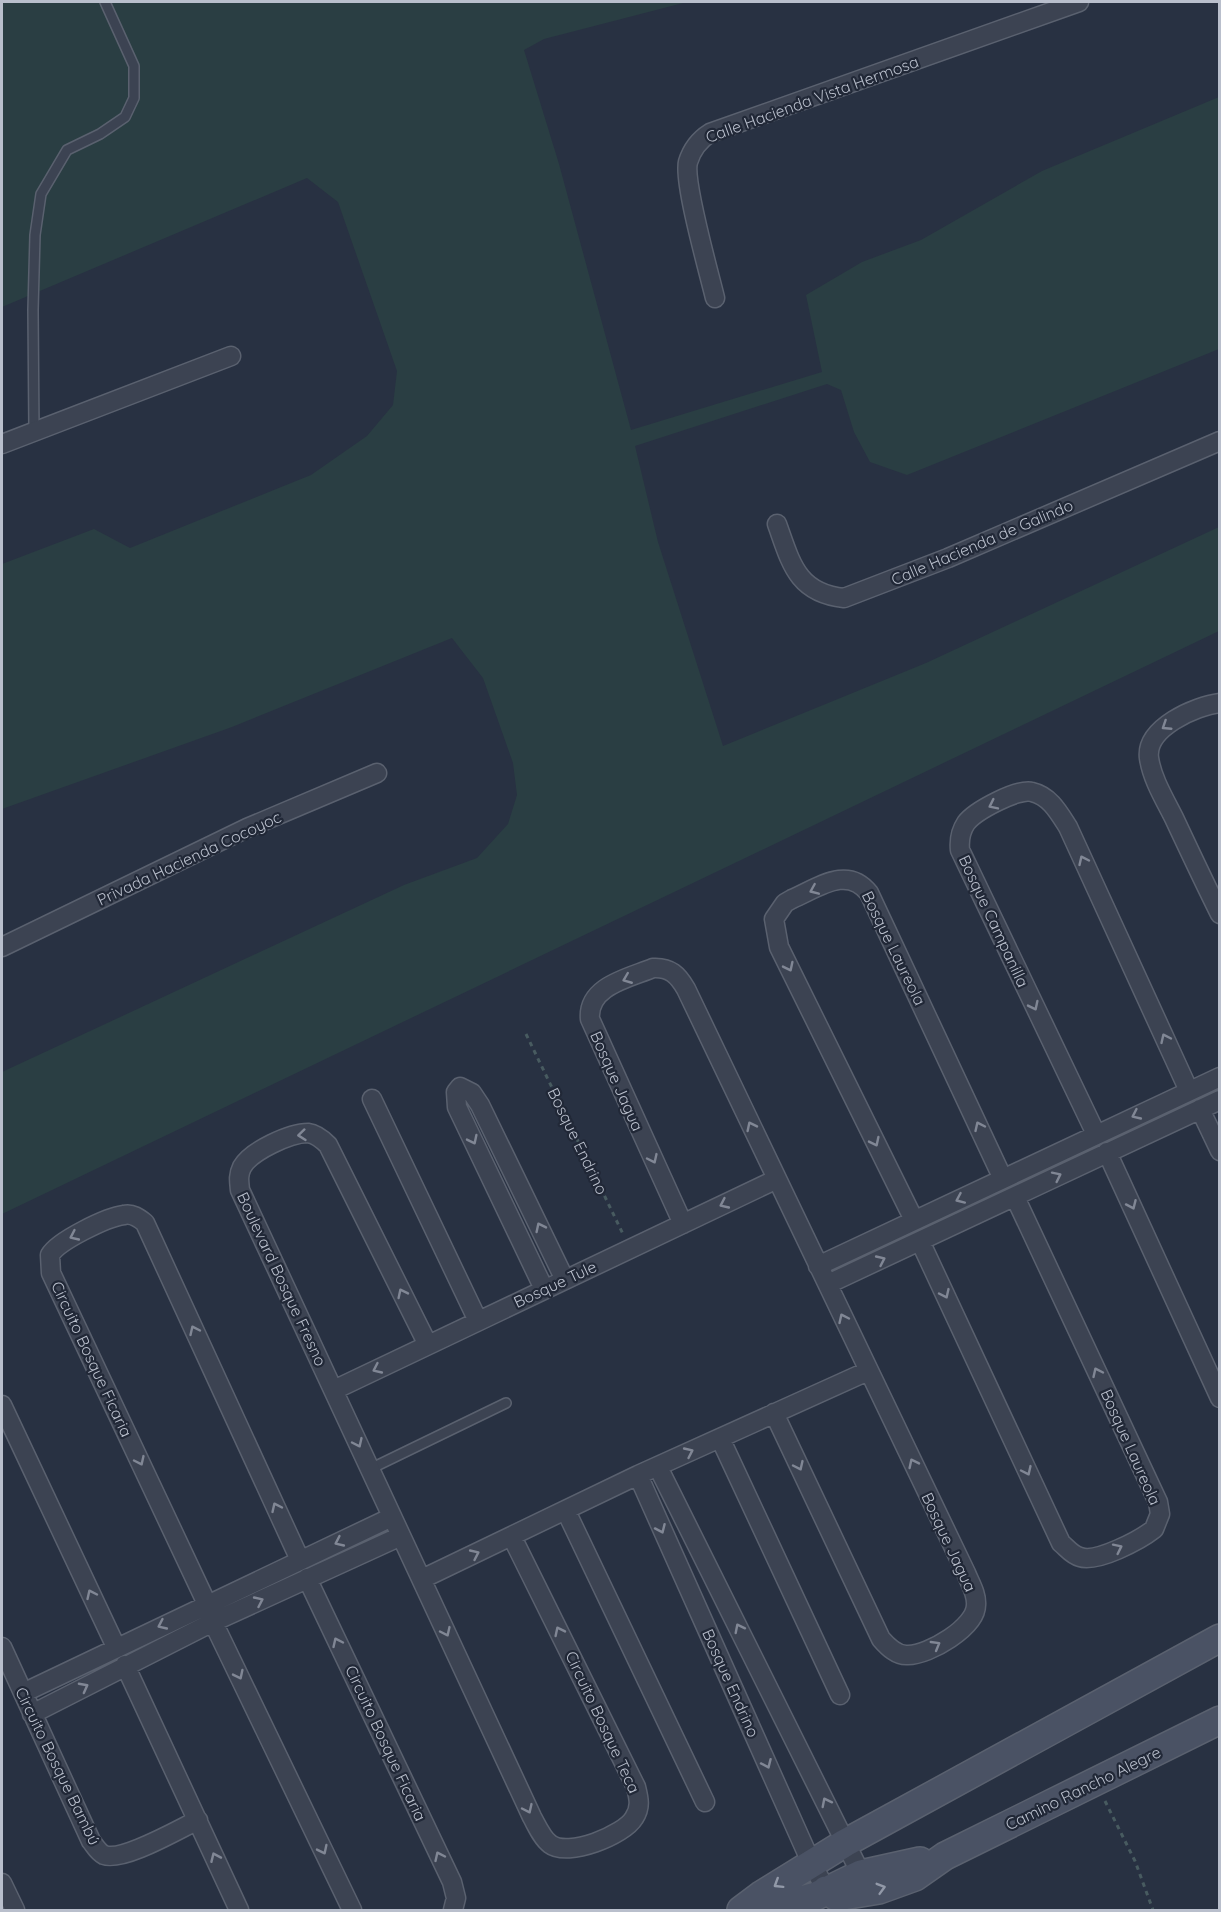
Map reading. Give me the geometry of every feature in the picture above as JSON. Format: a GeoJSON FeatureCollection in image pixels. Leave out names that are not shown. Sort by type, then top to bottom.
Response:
{"type":"FeatureCollection","features":[{"type":"Feature","properties":{"kind":"street","name":"Calle Hacienda Vista Hermosa"},"geometry":{"type":"LineString","coordinates":[[715,298],[687,172],[694,146],[701,139],[710,133],[1079,2]]}},
{"type":"Feature","properties":{"kind":"street"},"geometry":{"type":"LineString","coordinates":[[2,444],[231,356]]}},
{"type":"Feature","properties":{"kind":"street","name":"Calle Hacienda de Galindo"},"geometry":{"type":"LineString","coordinates":[[777,524],[794,568],[810,588],[826,596],[844,598],[948,558],[1220,441]]}},
{"type":"Feature","properties":{"kind":"street"},"geometry":{"type":"LineString","coordinates":[[1220,704],[1210,704],[1166,725],[1157,732],[1149,757],[1159,788],[1220,914]]}},
{"type":"Feature","properties":{"kind":"street","name":"Privada Hacienda Cocoyoc"},"geometry":{"type":"LineString","coordinates":[[2,947],[247,828],[377,773]]}},
{"type":"Feature","properties":{"kind":"street","name":"Bosque Campanilla"},"geometry":{"type":"LineString","coordinates":[[1096,1134],[960,850],[959,838],[963,828],[974,814],[1020,791],[1030,791],[1048,800],[1068,827],[1189,1091]]}},
{"type":"Feature","properties":{"kind":"street","name":"Bosque Laureola"},"geometry":{"type":"LineString","coordinates":[[914,1220],[780,947],[774,919],[785,903],[792,899],[846,878],[856,880],[869,893],[1004,1179]]}},
{"type":"Feature","properties":{"kind":"street","name":"Bosque Jagua"},"geometry":{"type":"LineString","coordinates":[[683,1224],[594,1032],[589,1010],[592,1001],[608,987],[660,967],[675,974],[686,989],[966,1573],[976,1604],[973,1618],[967,1626],[923,1652],[907,1656],[898,1654],[880,1639],[774,1413]]}},
{"type":"Feature","properties":{"kind":"street"},"geometry":{"type":"LineString","coordinates":[[818,1266],[1220,1077]]}},
{"type":"Feature","properties":{"kind":"street"},"geometry":{"type":"LineString","coordinates":[[544,1289],[457,1107],[456,1092],[460,1087],[472,1093],[480,1105],[565,1280]]}},
{"type":"Feature","properties":{"kind":"street"},"geometry":{"type":"LineString","coordinates":[[372,1099],[478,1321]]}},
{"type":"Feature","properties":{"kind":"street"},"geometry":{"type":"LineString","coordinates":[[828,1284],[1220,1100]]}},
{"type":"Feature","properties":{"kind":"street"},"geometry":{"type":"LineString","coordinates":[[1200,1109],[1220,1151]]}},
{"type":"Feature","properties":{"kind":"street","name":"Boulevard Bosque Fresno"},"geometry":{"type":"LineString","coordinates":[[334,1390],[240,1190],[238,1178],[241,1168],[248,1158],[259,1150],[307,1133],[321,1138],[328,1145],[428,1345]]}},
{"type":"Feature","properties":{"kind":"street"},"geometry":{"type":"LineString","coordinates":[[1107,1152],[1220,1398]]}},
{"type":"Feature","properties":{"kind":"street","name":"Bosque Tule"},"geometry":{"type":"LineString","coordinates":[[334,1390],[777,1179]]}},
{"type":"Feature","properties":{"kind":"street","name":"Bosque Laureola"},"geometry":{"type":"LineString","coordinates":[[920,1241],[1061,1543],[1081,1558],[1092,1558],[1109,1553],[1154,1529],[1160,1514],[1158,1502],[1015,1197]]}},
{"type":"Feature","properties":{"kind":"street","name":"Circuito Bosque Ficaria"},"geometry":{"type":"LineString","coordinates":[[207,1604],[51,1273],[50,1255],[61,1242],[124,1214],[138,1217],[145,1223],[300,1560]]}},
{"type":"Feature","properties":{"kind":"street"},"geometry":{"type":"LineString","coordinates":[[334,1390],[422,1579],[638,1475],[868,1371]]}},
{"type":"Feature","properties":{"kind":"street"},"geometry":{"type":"LineString","coordinates":[[2,1405],[116,1647]]}},
{"type":"Feature","properties":{"kind":"street"},"geometry":{"type":"LineString","coordinates":[[720,1438],[840,1695]]}},
{"type":"Feature","properties":{"kind":"street","name":"Bosque Endrino"},"geometry":{"type":"LineString","coordinates":[[658,1467],[861,1874]]}},
{"type":"Feature","properties":{"kind":"street","name":"Bosque Endrino"},"geometry":{"type":"LineString","coordinates":[[638,1475],[811,1863],[826,1890]]}},
{"type":"Feature","properties":{"kind":"street"},"geometry":{"type":"LineString","coordinates":[[566,1511],[705,1802]]}},
{"type":"Feature","properties":{"kind":"street"},"geometry":{"type":"LineString","coordinates":[[22,1693],[392,1516]]}},
{"type":"Feature","properties":{"kind":"street"},"geometry":{"type":"LineString","coordinates":[[32,1714],[213,1622],[401,1536]]}},
{"type":"Feature","properties":{"kind":"street","name":"Circuito Bosque Teca"},"geometry":{"type":"LineString","coordinates":[[422,1579],[542,1835],[550,1844],[561,1849],[572,1850],[624,1828],[638,1811],[640,1801],[636,1787],[512,1537]]}},
{"type":"Feature","properties":{"kind":"street","name":"Circuito Bosque Ficaria"},"geometry":{"type":"LineString","coordinates":[[307,1578],[452,1882],[456,1898],[453,1911]]}},
{"type":"Feature","properties":{"kind":"street"},"geometry":{"type":"LineString","coordinates":[[213,1622],[352,1911]]}},
{"type":"Feature","properties":{"kind":"street"},"geometry":{"type":"LineString","coordinates":[[741,1911],[811,1863],[846,1843],[1220,1638]]}},
{"type":"Feature","properties":{"kind":"street","name":"Circuito Bosque Bambú"},"geometry":{"type":"LineString","coordinates":[[2,1647],[91,1841],[105,1855],[124,1855],[198,1820]]}},
{"type":"Feature","properties":{"kind":"street"},"geometry":{"type":"LineString","coordinates":[[125,1665],[238,1911]]}},
{"type":"Feature","properties":{"kind":"street","name":"Camino Rancho Alegre"},"geometry":{"type":"LineString","coordinates":[[826,1890],[837,1897],[879,1890],[915,1877],[945,1856],[1220,1720]]}},
{"type":"Feature","properties":{"kind":"street","name":"Camino Rancho Alegre"},"geometry":{"type":"LineString","coordinates":[[765,1911],[816,1896],[861,1874],[945,1856]]}},
{"type":"Feature","properties":{"kind":"street"},"geometry":{"type":"LineString","coordinates":[[2,1883],[15,1911]]}},
{"type":"Feature","properties":{"kind":"lane"},"geometry":{"type":"LineString","coordinates":[[34,431],[35,235],[41,194],[67,150],[100,134],[125,117],[134,98],[134,66],[105,2]]}},
{"type":"Feature","properties":{"kind":"lane"},"geometry":{"type":"LineString","coordinates":[[370,1469],[506,1402]]}},
{"type":"Feature","properties":{"kind":"path","name":"Bosque Endrino"},"geometry":{"type":"LineString","coordinates":[[525,1034],[630,1249]]}},
{"type":"Feature","properties":{"kind":"path"},"geometry":{"type":"LineString","coordinates":[[1096,1783],[1135,1861],[1153,1911]]}},
{"type":"Feature","properties":{"kind":"green space"},"geometry":{"type":"Polygon","coordinates":[[[2,2],[687,2],[544,39],[524,50],[559,164],[631,430],[822,372],[806,295],[862,262],[921,240],[1042,171],[1219,97],[1219,349],[907,475],[870,462],[854,432],[841,390],[827,384],[635,446],[658,542],[723,746],[926,663],[1219,527],[1219,631],[2,1214],[2,1072],[404,885],[477,858],[508,824],[517,795],[513,763],[483,678],[452,638],[232,727],[2,809],[2,564],[94,529],[130,548],[311,475],[367,436],[393,405],[397,371],[338,202],[307,178],[2,307],[2,2]]]}}]}
